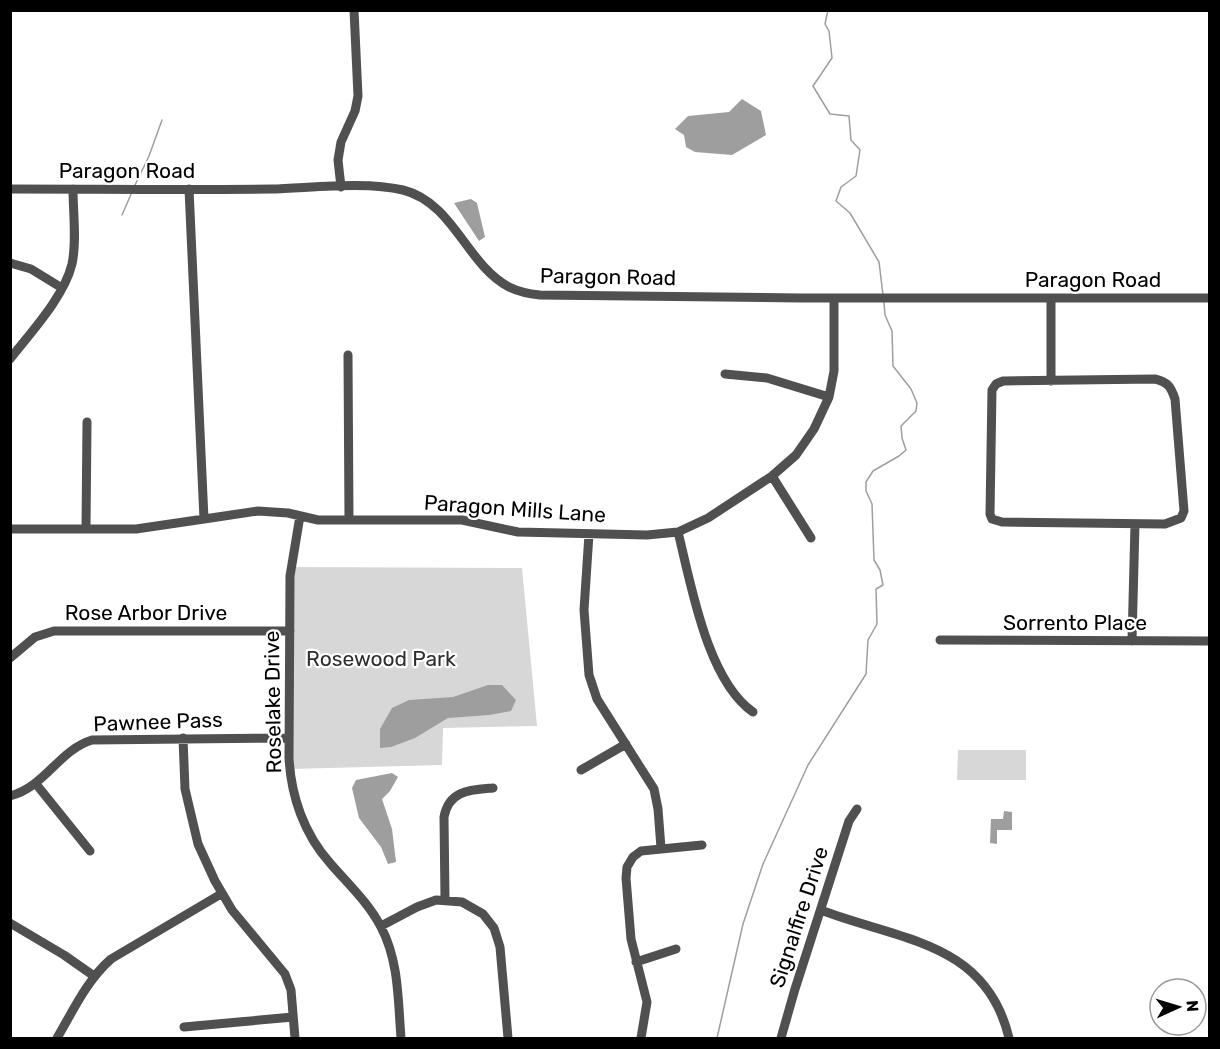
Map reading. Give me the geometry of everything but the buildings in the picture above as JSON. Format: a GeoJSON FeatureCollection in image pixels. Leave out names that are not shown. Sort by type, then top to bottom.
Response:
{"type":"FeatureCollection","features":[{"type":"Feature","properties":{"kind":"street"},"geometry":{"type":"LineString","coordinates":[[341,187],[338,160],[341,142],[355,111],[358,96],[354,10]]}},
{"type":"Feature","properties":{"kind":"street","name":"Paragon Road"},"geometry":{"type":"LineString","coordinates":[[10,189],[341,187],[405,190],[431,204],[448,220],[471,253],[494,276],[511,288],[530,294],[601,297],[1209,298]]}},
{"type":"Feature","properties":{"kind":"street"},"geometry":{"type":"LineString","coordinates":[[10,359],[62,288],[72,262],[73,189]]}},
{"type":"Feature","properties":{"kind":"street"},"geometry":{"type":"LineString","coordinates":[[189,189],[204,519]]}},
{"type":"Feature","properties":{"kind":"street"},"geometry":{"type":"LineString","coordinates":[[10,262],[31,269],[62,288]]}},
{"type":"Feature","properties":{"kind":"street","name":"Paragon Mills Lane"},"geometry":{"type":"LineString","coordinates":[[10,529],[136,529],[258,512],[318,520],[462,520],[518,531],[647,535],[678,532],[708,518],[772,476],[796,456],[814,429],[829,397],[834,371],[834,298]]}},
{"type":"Feature","properties":{"kind":"street"},"geometry":{"type":"LineString","coordinates":[[1051,298],[1051,381]]}},
{"type":"Feature","properties":{"kind":"street"},"geometry":{"type":"LineString","coordinates":[[348,355],[349,520]]}},
{"type":"Feature","properties":{"kind":"street"},"geometry":{"type":"LineString","coordinates":[[725,374],[767,378],[829,397]]}},
{"type":"Feature","properties":{"kind":"street"},"geometry":{"type":"LineString","coordinates":[[1155,379],[1171,386],[1175,399],[1184,511],[1180,518],[1174,522],[1135,524],[1002,522],[992,519],[990,514],[992,390],[996,384],[1003,381],[1051,381],[1155,379]]}},
{"type":"Feature","properties":{"kind":"street"},"geometry":{"type":"LineString","coordinates":[[86,529],[87,422]]}},
{"type":"Feature","properties":{"kind":"street"},"geometry":{"type":"LineString","coordinates":[[772,476],[810,538]]}},
{"type":"Feature","properties":{"kind":"street","name":"Roselake Drive"},"geometry":{"type":"LineString","coordinates":[[300,516],[290,576],[291,781],[306,826],[321,852],[367,904],[381,926],[394,965],[401,1038]]}},
{"type":"Feature","properties":{"kind":"street"},"geometry":{"type":"LineString","coordinates":[[1132,641],[1135,524]]}},
{"type":"Feature","properties":{"kind":"street"},"geometry":{"type":"LineString","coordinates":[[678,532],[699,615],[713,657],[740,703],[753,712]]}},
{"type":"Feature","properties":{"kind":"street"},"geometry":{"type":"LineString","coordinates":[[589,534],[584,610],[589,675],[597,699],[654,789],[661,848]]}},
{"type":"Feature","properties":{"kind":"street","name":"Rose Arbor Drive"},"geometry":{"type":"LineString","coordinates":[[10,658],[35,637],[54,631],[290,631]]}},
{"type":"Feature","properties":{"kind":"street","name":"Sorrento Place"},"geometry":{"type":"LineString","coordinates":[[940,640],[1209,641]]}},
{"type":"Feature","properties":{"kind":"street"},"geometry":{"type":"LineString","coordinates":[[183,738],[185,789],[192,825],[221,894],[285,974],[291,990],[295,1038]]}},
{"type":"Feature","properties":{"kind":"street","name":"Pawnee Pass"},"geometry":{"type":"LineString","coordinates":[[10,796],[36,784],[70,751],[84,742],[100,739],[290,738]]}},
{"type":"Feature","properties":{"kind":"street"},"geometry":{"type":"LineString","coordinates":[[581,770],[626,744]]}},
{"type":"Feature","properties":{"kind":"street"},"geometry":{"type":"LineString","coordinates":[[36,784],[90,851]]}},
{"type":"Feature","properties":{"kind":"street"},"geometry":{"type":"LineString","coordinates":[[445,899],[444,817],[448,805],[451,799],[461,792],[493,788]]}},
{"type":"Feature","properties":{"kind":"street","name":"Signalfire Drive"},"geometry":{"type":"LineString","coordinates":[[781,1038],[849,821],[857,810]]}},
{"type":"Feature","properties":{"kind":"street"},"geometry":{"type":"LineString","coordinates":[[641,1038],[646,1002],[631,939],[627,867],[637,853],[646,849],[702,845]]}},
{"type":"Feature","properties":{"kind":"street"},"geometry":{"type":"LineString","coordinates":[[57,1038],[94,976],[111,959],[221,894]]}},
{"type":"Feature","properties":{"kind":"street"},"geometry":{"type":"LineString","coordinates":[[381,926],[426,903],[445,899],[470,905],[483,914],[494,928],[500,947],[508,1038]]}},
{"type":"Feature","properties":{"kind":"street"},"geometry":{"type":"LineString","coordinates":[[821,910],[928,945],[959,962],[979,980],[993,999],[1009,1038]]}},
{"type":"Feature","properties":{"kind":"street"},"geometry":{"type":"LineString","coordinates":[[10,923],[94,976]]}},
{"type":"Feature","properties":{"kind":"street"},"geometry":{"type":"LineString","coordinates":[[636,962],[676,949]]}},
{"type":"Feature","properties":{"kind":"street"},"geometry":{"type":"LineString","coordinates":[[184,1027],[293,1017]]}},
{"type":"Feature","properties":{"kind":"green space","name":"Rosewood Park"},"geometry":{"type":"Polygon","coordinates":[[[291,567],[522,568],[537,726],[443,728],[442,765],[290,769],[291,567]]]}},
{"type":"Feature","properties":{"kind":"green space"},"geometry":{"type":"Polygon","coordinates":[[[958,750],[1026,750],[1026,780],[957,780],[958,750]]]}},
{"type":"Feature","properties":{"kind":"shaded area"},"geometry":{"type":"Polygon","coordinates":[[[742,99],[761,111],[766,135],[732,155],[695,152],[686,147],[684,135],[675,129],[688,116],[729,112],[742,99]]]}},
{"type":"Feature","properties":{"kind":"shaded area"},"geometry":{"type":"Polygon","coordinates":[[[471,199],[477,203],[485,237],[479,241],[454,203],[471,199]]]}},
{"type":"Feature","properties":{"kind":"shaded area"},"geometry":{"type":"Polygon","coordinates":[[[488,685],[502,685],[516,700],[511,711],[448,718],[415,738],[391,747],[380,748],[380,729],[392,708],[409,700],[453,697],[488,685]]]}},
{"type":"Feature","properties":{"kind":"shaded area"},"geometry":{"type":"Polygon","coordinates":[[[392,773],[398,777],[382,799],[392,829],[396,862],[388,864],[381,847],[359,818],[352,788],[356,780],[392,773]]]}},
{"type":"Feature","properties":{"kind":"shaded area"},"geometry":{"type":"Polygon","coordinates":[[[1004,811],[1012,812],[1012,830],[997,830],[997,844],[990,843],[991,819],[1003,819],[1004,811]]]}},
{"type":"Feature","properties":{"kind":"waterway"},"geometry":{"type":"LineString","coordinates":[[828,10],[825,24],[829,31],[832,58],[813,86],[830,114],[849,116],[851,140],[860,150],[856,176],[841,187],[836,201],[850,213],[879,262],[883,295]]}},
{"type":"Feature","properties":{"kind":"waterway"},"geometry":{"type":"LineString","coordinates":[[135,185],[149,156],[162,120]]}},
{"type":"Feature","properties":{"kind":"waterway"},"geometry":{"type":"LineString","coordinates":[[122,215],[132,192]]}},
{"type":"Feature","properties":{"kind":"waterway"},"geometry":{"type":"LineString","coordinates":[[717,1038],[743,924],[763,864],[808,765],[866,674],[868,640],[877,624],[876,589],[883,585],[880,570],[874,560],[872,504],[866,491],[866,482],[873,471],[906,450],[901,426],[916,411],[917,403],[911,389],[893,366],[892,331],[885,315],[884,302]]}}]}
